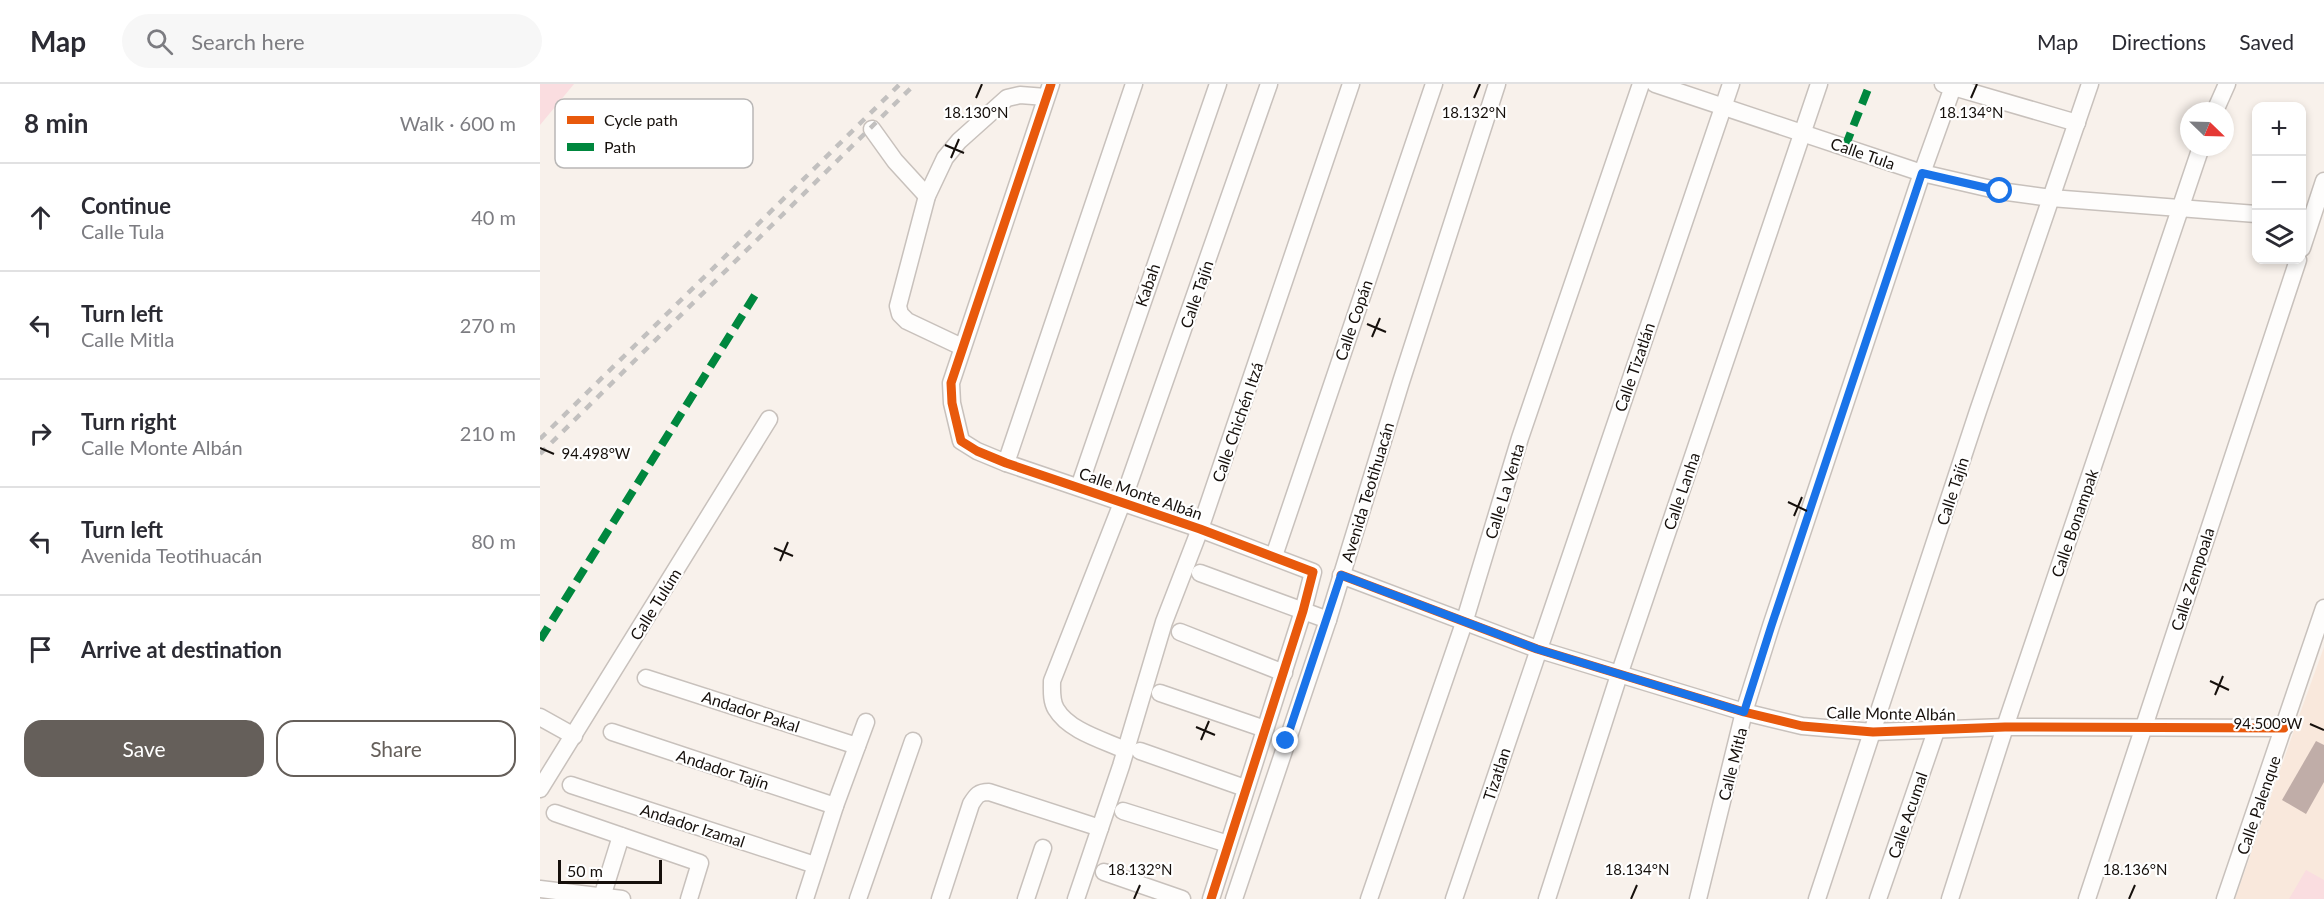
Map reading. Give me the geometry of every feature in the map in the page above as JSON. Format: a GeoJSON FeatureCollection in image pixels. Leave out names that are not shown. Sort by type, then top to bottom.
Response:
{"type":"FeatureCollection","features":[{"type":"Feature","properties":{"kind":"street"},"geometry":{"type":"LineString","coordinates":[[1006,463],[1134,84]]}},
{"type":"Feature","properties":{"kind":"street","name":"Kabah"},"geometry":{"type":"LineString","coordinates":[[1079,487],[1218,84]]}},
{"type":"Feature","properties":{"kind":"street","name":"Calle Tajín"},"geometry":{"type":"LineString","coordinates":[[1245,788],[1132,750],[1069,723],[1056,709],[1052,695],[1052,681],[1122,503],[1269,84]]}},
{"type":"Feature","properties":{"kind":"street","name":"Calle Chichén Itzá"},"geometry":{"type":"LineString","coordinates":[[1076,899],[1100,828],[1132,750],[1164,622],[1200,529],[1351,84]]}},
{"type":"Feature","properties":{"kind":"street","name":"Calle Copán"},"geometry":{"type":"LineString","coordinates":[[1274,556],[1434,84]]}},
{"type":"Feature","properties":{"kind":"street","name":"Avenida Teotihuacán"},"geometry":{"type":"LineString","coordinates":[[1234,899],[1328,620],[1497,84]]}},
{"type":"Feature","properties":{"kind":"street","name":"Calle La Venta"},"geometry":{"type":"LineString","coordinates":[[1369,899],[1464,623],[1520,438],[1641,84]]}},
{"type":"Feature","properties":{"kind":"street","name":"Calle Tula"},"geometry":{"type":"LineString","coordinates":[[1655,84],[1922,173],[2000,191],[2052,198],[2252,214]]}},
{"type":"Feature","properties":{"kind":"street","name":"Calle Tizatlán"},"geometry":{"type":"LineString","coordinates":[[1537,649],[1731,84]]}},
{"type":"Feature","properties":{"kind":"street","name":"Calle Lanha"},"geometry":{"type":"LineString","coordinates":[[1547,899],[1619,675],[1819,84]]}},
{"type":"Feature","properties":{"kind":"street","name":"Calle Tajín"},"geometry":{"type":"LineString","coordinates":[[1817,899],[1978,411],[2090,84]]}},
{"type":"Feature","properties":{"kind":"street"},"geometry":{"type":"LineString","coordinates":[[2219,102],[2227,84]]}},
{"type":"Feature","properties":{"kind":"street"},"geometry":{"type":"LineString","coordinates":[[1950,85],[2077,123]]}},
{"type":"Feature","properties":{"kind":"street","name":"Calle Mitla"},"geometry":{"type":"LineString","coordinates":[[1698,899],[1744,712],[1950,85]]}},
{"type":"Feature","properties":{"kind":"street"},"geometry":{"type":"LineString","coordinates":[[1048,90],[962,347],[907,321],[900,314],[898,306],[927,196],[945,158],[1000,102],[1013,96],[1048,90]]}},
{"type":"Feature","properties":{"kind":"street"},"geometry":{"type":"LineString","coordinates":[[872,129],[895,161],[927,196]]}},
{"type":"Feature","properties":{"kind":"street","name":"Calle Bonampak"},"geometry":{"type":"LineString","coordinates":[[1950,899],[2005,727],[2198,156]]}},
{"type":"Feature","properties":{"kind":"street"},"geometry":{"type":"LineString","coordinates":[[2306,234],[2324,181]]}},
{"type":"Feature","properties":{"kind":"street","name":"Calle Zempoala"},"geometry":{"type":"LineString","coordinates":[[2087,899],[2297,264]]}},
{"type":"Feature","properties":{"kind":"street","name":"Calle Monte Albán"},"geometry":{"type":"LineString","coordinates":[[962,347],[950,394],[961,441],[976,451],[1006,463],[1200,529],[1313,572],[1303,611]]}},
{"type":"Feature","properties":{"kind":"street","name":"Calle Tulúm"},"geometry":{"type":"LineString","coordinates":[[540,789],[770,419]]}},
{"type":"Feature","properties":{"kind":"street"},"geometry":{"type":"LineString","coordinates":[[1200,573],[1328,620]]}},
{"type":"Feature","properties":{"kind":"street","name":"Calle Monte Albán"},"geometry":{"type":"LineString","coordinates":[[1341,575],[1537,649],[1744,712],[1802,726],[1873,732],[2005,727],[2284,728]]}},
{"type":"Feature","properties":{"kind":"street","name":"Calle Palenque"},"geometry":{"type":"LineString","coordinates":[[2225,899],[2324,608]]}},
{"type":"Feature","properties":{"kind":"street"},"geometry":{"type":"LineString","coordinates":[[1211,899],[1303,611]]}},
{"type":"Feature","properties":{"kind":"street"},"geometry":{"type":"LineString","coordinates":[[1180,632],[1284,673]]}},
{"type":"Feature","properties":{"kind":"street","name":"Tizatlan"},"geometry":{"type":"LineString","coordinates":[[1454,899],[1537,649]]}},
{"type":"Feature","properties":{"kind":"street","name":"Andador Pakal"},"geometry":{"type":"LineString","coordinates":[[646,678],[857,746]]}},
{"type":"Feature","properties":{"kind":"street"},"geometry":{"type":"LineString","coordinates":[[1160,693],[1265,729]]}},
{"type":"Feature","properties":{"kind":"street"},"geometry":{"type":"LineString","coordinates":[[540,717],[574,736]]}},
{"type":"Feature","properties":{"kind":"street"},"geometry":{"type":"LineString","coordinates":[[805,899],[835,806],[866,722]]}},
{"type":"Feature","properties":{"kind":"street","name":"Calle Acumal"},"geometry":{"type":"LineString","coordinates":[[1878,899],[1936,730]]}},
{"type":"Feature","properties":{"kind":"street","name":"Andador Tajín"},"geometry":{"type":"LineString","coordinates":[[612,732],[835,806]]}},
{"type":"Feature","properties":{"kind":"street"},"geometry":{"type":"LineString","coordinates":[[858,899],[913,741]]}},
{"type":"Feature","properties":{"kind":"street","name":"Andador Izamal"},"geometry":{"type":"LineString","coordinates":[[571,785],[815,865]]}},
{"type":"Feature","properties":{"kind":"street"},"geometry":{"type":"LineString","coordinates":[[940,899],[972,804],[977,795],[982,792],[989,792],[1100,828]]}},
{"type":"Feature","properties":{"kind":"street"},"geometry":{"type":"LineString","coordinates":[[1123,811],[1252,844]]}},
{"type":"Feature","properties":{"kind":"street"},"geometry":{"type":"LineString","coordinates":[[555,813],[700,862],[689,899]]}},
{"type":"Feature","properties":{"kind":"street"},"geometry":{"type":"LineString","coordinates":[[602,897],[621,836]]}},
{"type":"Feature","properties":{"kind":"street"},"geometry":{"type":"LineString","coordinates":[[1026,899],[1043,848]]}},
{"type":"Feature","properties":{"kind":"street"},"geometry":{"type":"LineString","coordinates":[[1104,872],[1182,899]]}},
{"type":"Feature","properties":{"kind":"street"},"geometry":{"type":"LineString","coordinates":[[540,889],[622,899]]}},
{"type":"Feature","properties":{"kind":"shaded area"},"geometry":{"type":"Polygon","coordinates":[[[540,84],[574,84],[562,99],[555,99],[555,107],[540,125],[540,84]]]}},
{"type":"Feature","properties":{"kind":"shaded area"},"geometry":{"type":"Polygon","coordinates":[[[2324,647],[2324,899],[2235,899],[2298,719],[2324,647]]]}},
{"type":"Feature","properties":{"kind":"shaded area"},"geometry":{"type":"Polygon","coordinates":[[[2306,870],[2324,880],[2324,899],[2289,899],[2306,870]]]}},
{"type":"Feature","properties":{"kind":"building"},"geometry":{"type":"Polygon","coordinates":[[[2316,741],[2324,745],[2324,782],[2306,814],[2282,800],[2316,741]]]}},
{"type":"Feature","properties":{"kind":"railway"},"geometry":{"type":"LineString","coordinates":[[540,439],[900,84]]}},
{"type":"Feature","properties":{"kind":"railway"},"geometry":{"type":"LineString","coordinates":[[540,454],[915,84]]}},
{"type":"Feature","properties":{"kind":"marked path"},"geometry":{"type":"LineString","coordinates":[[1845,147],[1870,84]]}},
{"type":"Feature","properties":{"kind":"marked path"},"geometry":{"type":"LineString","coordinates":[[540,640],[755,295]]}},
{"type":"Feature","properties":{"kind":"cycle path"},"geometry":{"type":"LineString","coordinates":[[1051,84],[951,383],[952,403],[961,441],[977,451],[1006,463],[1200,529],[1313,572],[1303,611],[1211,899]]}},
{"type":"Feature","properties":{"kind":"cycle path"},"geometry":{"type":"LineString","coordinates":[[1341,575],[1537,649],[1744,712],[1802,726],[1873,732],[2005,727],[2284,728]]}},
{"type":"Feature","properties":{"kind":"route"},"geometry":{"type":"LineString","coordinates":[[1286,741],[1328,620],[1341,575],[1537,649],[1744,712],[1922,173],[2000,191]]}}]}
